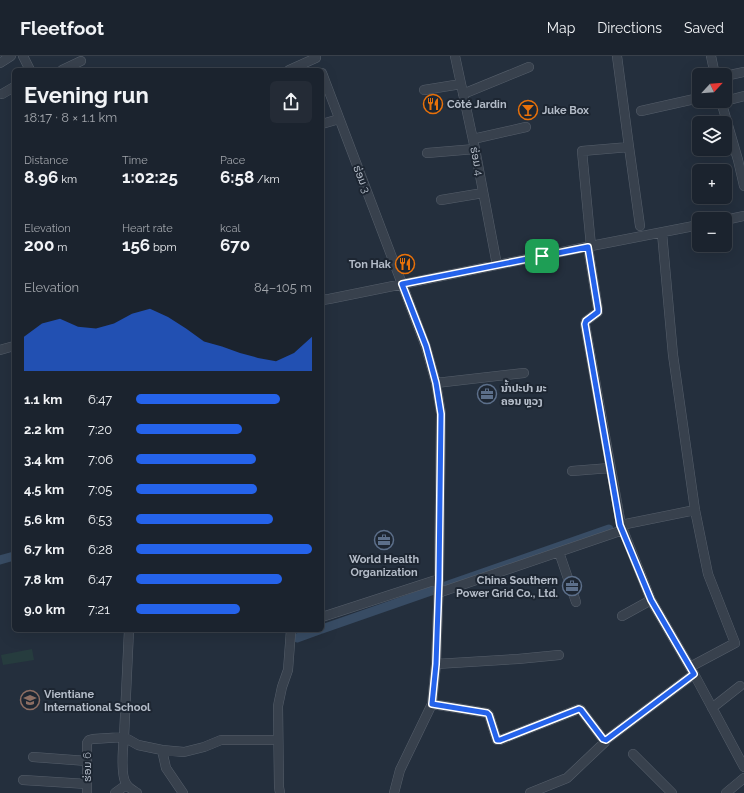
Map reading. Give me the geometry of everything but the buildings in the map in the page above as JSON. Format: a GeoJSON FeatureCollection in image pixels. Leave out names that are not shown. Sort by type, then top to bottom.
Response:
{"type":"FeatureCollection","features":[{"type":"Feature","properties":{"kind":"street"},"geometry":{"type":"LineString","coordinates":[[0,63],[11,56]]}},
{"type":"Feature","properties":{"kind":"street"},"geometry":{"type":"LineString","coordinates":[[23,56],[29,68]]}},
{"type":"Feature","properties":{"kind":"street","name":"ຮ່ອມ 4"},"geometry":{"type":"LineString","coordinates":[[455,56],[475,149],[497,265]]}},
{"type":"Feature","properties":{"kind":"street"},"geometry":{"type":"LineString","coordinates":[[617,56],[640,226]]}},
{"type":"Feature","properties":{"kind":"street"},"geometry":{"type":"LineString","coordinates":[[711,56],[714,68]]}},
{"type":"Feature","properties":{"kind":"street"},"geometry":{"type":"LineString","coordinates":[[294,68],[316,57],[320,68]]}},
{"type":"Feature","properties":{"kind":"street"},"geometry":{"type":"LineString","coordinates":[[66,68],[81,61]]}},
{"type":"Feature","properties":{"kind":"street"},"geometry":{"type":"LineString","coordinates":[[463,94],[529,67]]}},
{"type":"Feature","properties":{"kind":"street"},"geometry":{"type":"LineString","coordinates":[[732,75],[744,72]]}},
{"type":"Feature","properties":{"kind":"street","name":"ຮ່ອມ 3"},"geometry":{"type":"LineString","coordinates":[[324,78],[426,346],[436,383],[441,414],[441,436],[439,579],[436,664],[432,704]]}},
{"type":"Feature","properties":{"kind":"street"},"geometry":{"type":"LineString","coordinates":[[424,90],[461,84]]}},
{"type":"Feature","properties":{"kind":"street"},"geometry":{"type":"LineString","coordinates":[[2,94],[12,88]]}},
{"type":"Feature","properties":{"kind":"street"},"geometry":{"type":"LineString","coordinates":[[732,99],[744,96]]}},
{"type":"Feature","properties":{"kind":"street"},"geometry":{"type":"LineString","coordinates":[[641,111],[692,100]]}},
{"type":"Feature","properties":{"kind":"street"},"geometry":{"type":"LineString","coordinates":[[725,108],[741,159],[744,186]]}},
{"type":"Feature","properties":{"kind":"street"},"geometry":{"type":"LineString","coordinates":[[324,123],[339,119]]}},
{"type":"Feature","properties":{"kind":"street"},"geometry":{"type":"LineString","coordinates":[[472,139],[526,127]]}},
{"type":"Feature","properties":{"kind":"street"},"geometry":{"type":"LineString","coordinates":[[629,147],[582,151],[590,246],[598,309],[598,312],[586,321],[585,324],[610,468],[622,528],[651,600],[692,670],[744,767]]}},
{"type":"Feature","properties":{"kind":"street"},"geometry":{"type":"LineString","coordinates":[[427,153],[475,149]]}},
{"type":"Feature","properties":{"kind":"street"},"geometry":{"type":"LineString","coordinates":[[441,200],[483,193]]}},
{"type":"Feature","properties":{"kind":"street"},"geometry":{"type":"LineString","coordinates":[[732,219],[744,216]]}},
{"type":"Feature","properties":{"kind":"street"},"geometry":{"type":"LineString","coordinates":[[324,300],[692,226]]}},
{"type":"Feature","properties":{"kind":"street"},"geometry":{"type":"LineString","coordinates":[[530,793],[566,778],[606,740],[692,670],[735,643],[708,574],[695,510],[673,355],[662,232]]}},
{"type":"Feature","properties":{"kind":"street"},"geometry":{"type":"LineString","coordinates":[[0,350],[12,347]]}},
{"type":"Feature","properties":{"kind":"street"},"geometry":{"type":"LineString","coordinates":[[436,383],[524,373]]}},
{"type":"Feature","properties":{"kind":"street"},"geometry":{"type":"LineString","coordinates":[[572,471],[610,468]]}},
{"type":"Feature","properties":{"kind":"street"},"geometry":{"type":"LineString","coordinates":[[438,593],[559,552],[622,528],[695,510]]}},
{"type":"Feature","properties":{"kind":"street"},"geometry":{"type":"LineString","coordinates":[[559,552],[576,602]]}},
{"type":"Feature","properties":{"kind":"street"},"geometry":{"type":"LineString","coordinates":[[324,617],[439,579]]}},
{"type":"Feature","properties":{"kind":"street"},"geometry":{"type":"LineString","coordinates":[[622,616],[651,600]]}},
{"type":"Feature","properties":{"kind":"street"},"geometry":{"type":"LineString","coordinates":[[129,632],[122,754],[123,778],[126,785],[137,793]]}},
{"type":"Feature","properties":{"kind":"street"},"geometry":{"type":"LineString","coordinates":[[280,793],[278,706],[282,687],[288,670],[291,632]]}},
{"type":"Feature","properties":{"kind":"street"},"geometry":{"type":"LineString","coordinates":[[436,664],[559,655]]}},
{"type":"Feature","properties":{"kind":"street"},"geometry":{"type":"LineString","coordinates":[[712,708],[740,686]]}},
{"type":"Feature","properties":{"kind":"street"},"geometry":{"type":"LineString","coordinates":[[394,793],[400,770],[432,704],[487,713],[497,740],[579,709],[603,739],[606,740]]}},
{"type":"Feature","properties":{"kind":"street"},"geometry":{"type":"LineString","coordinates":[[124,737],[138,745],[162,750],[184,752],[204,747],[221,740],[278,740]]}},
{"type":"Feature","properties":{"kind":"street","name":"ຮ່ອມ 6"},"geometry":{"type":"LineString","coordinates":[[87,788],[87,743],[89,740],[124,737]]}},
{"type":"Feature","properties":{"kind":"street"},"geometry":{"type":"LineString","coordinates":[[162,750],[166,768],[184,793]]}},
{"type":"Feature","properties":{"kind":"street"},"geometry":{"type":"LineString","coordinates":[[632,754],[672,793]]}},
{"type":"Feature","properties":{"kind":"street"},"geometry":{"type":"LineString","coordinates":[[33,757],[87,761]]}},
{"type":"Feature","properties":{"kind":"street"},"geometry":{"type":"LineString","coordinates":[[726,793],[744,778]]}},
{"type":"Feature","properties":{"kind":"street"},"geometry":{"type":"LineString","coordinates":[[23,780],[87,788]]}},
{"type":"Feature","properties":{"kind":"street"},"geometry":{"type":"LineString","coordinates":[[115,793],[126,785]]}},
{"type":"Feature","properties":{"kind":"green space"},"geometry":{"type":"Polygon","coordinates":[[[32,649],[34,660],[3,665],[1,655],[32,649]]]}},
{"type":"Feature","properties":{"kind":"waterway"},"geometry":{"type":"LineString","coordinates":[[324,628],[609,529]]}},
{"type":"Feature","properties":{"kind":"waterway"},"geometry":{"type":"LineString","coordinates":[[0,560],[12,557]]}},
{"type":"Feature","properties":{"kind":"waterway"},"geometry":{"type":"LineString","coordinates":[[297,638],[314,632]]}},
{"type":"Feature","properties":{"kind":"place","name":"Côté Jardin"},"geometry":{"type":"Point","coordinates":[433,104]}},
{"type":"Feature","properties":{"kind":"place","name":"Juke Box"},"geometry":{"type":"Point","coordinates":[528,110]}},
{"type":"Feature","properties":{"kind":"place","name":"Ton Hak"},"geometry":{"type":"Point","coordinates":[405,264]}},
{"type":"Feature","properties":{"kind":"place","name":"ນ້ຳປະປາ ມະ ຄອນ ຫຼວງ"},"geometry":{"type":"Point","coordinates":[487,394]}},
{"type":"Feature","properties":{"kind":"place","name":"World Health Organization"},"geometry":{"type":"Point","coordinates":[384,540]}},
{"type":"Feature","properties":{"kind":"place","name":"China Southern Power Grid Co., Ltd."},"geometry":{"type":"Point","coordinates":[572,586]}},
{"type":"Feature","properties":{"kind":"place","name":"Vientiane International School"},"geometry":{"type":"Point","coordinates":[30,700]}},
{"type":"Feature","properties":{"kind":"route"},"geometry":{"type":"LineString","coordinates":[[588,247],[598,312],[586,321],[585,324],[620,525],[651,600],[694,674],[606,740],[603,739],[579,709],[497,740],[487,713],[432,704],[436,664],[439,579],[441,414],[436,383],[426,346],[402,284],[542,256],[588,247]]}}]}
